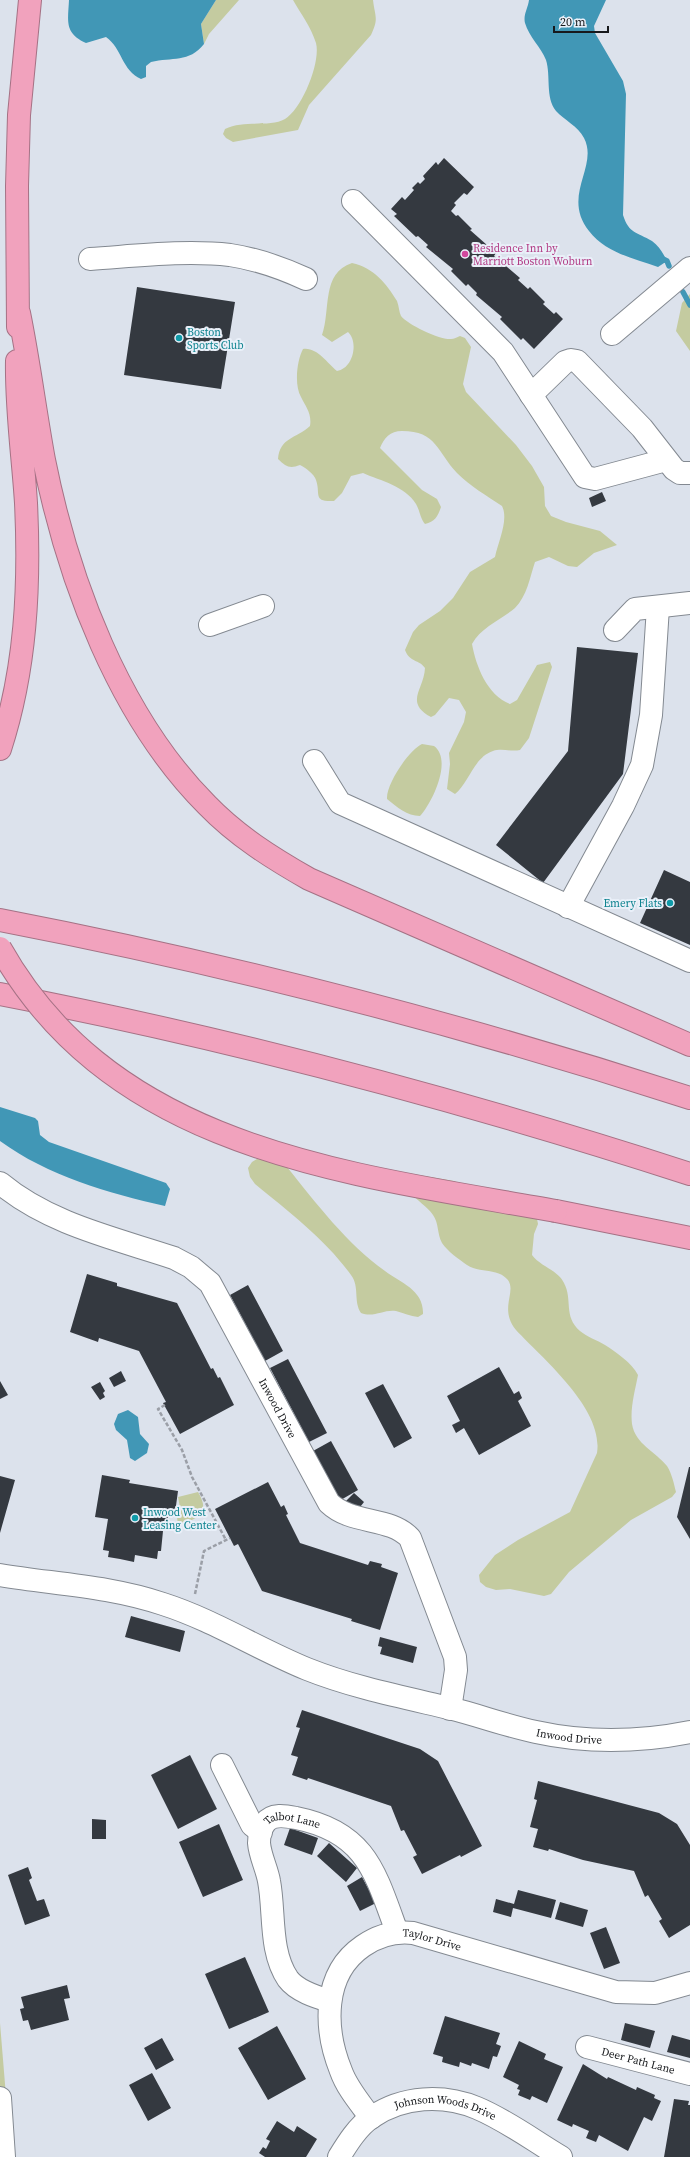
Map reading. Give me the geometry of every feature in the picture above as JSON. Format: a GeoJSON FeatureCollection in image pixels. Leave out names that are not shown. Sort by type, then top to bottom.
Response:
{"type":"FeatureCollection","features":[{"type":"Feature","properties":{"kind":"highway"},"geometry":{"type":"LineString","coordinates":[[0,748],[15,691],[25,629],[27,603],[27,531],[17,376],[19,313],[17,186],[19,115],[30,0]]}},
{"type":"Feature","properties":{"kind":"highway"},"geometry":{"type":"LineString","coordinates":[[19,313],[44,460],[56,513],[73,569],[98,633],[132,702],[161,750],[190,787],[217,815],[246,839],[276,861],[309,879],[690,1045]]}},
{"type":"Feature","properties":{"kind":"highway"},"geometry":{"type":"LineString","coordinates":[[0,920],[175,957],[352,1000],[550,1055],[690,1098]]}},
{"type":"Feature","properties":{"kind":"highway"},"geometry":{"type":"LineString","coordinates":[[0,948],[26,989],[51,1019],[77,1045],[117,1078],[150,1099],[192,1120],[246,1143],[314,1165],[690,1238]]}},
{"type":"Feature","properties":{"kind":"highway"},"geometry":{"type":"LineString","coordinates":[[0,994],[151,1025],[340,1071],[538,1126],[690,1174]]}},
{"type":"Feature","properties":{"kind":"street"},"geometry":{"type":"LineString","coordinates":[[353,201],[503,352],[587,478],[595,479],[666,460]]}},
{"type":"Feature","properties":{"kind":"street"},"geometry":{"type":"LineString","coordinates":[[90,258],[190,254],[232,256],[272,265],[306,279]]}},
{"type":"Feature","properties":{"kind":"street"},"geometry":{"type":"LineString","coordinates":[[612,334],[690,268]]}},
{"type":"Feature","properties":{"kind":"street"},"geometry":{"type":"LineString","coordinates":[[531,395],[565,362],[571,360],[577,362],[642,428],[675,471],[683,474],[690,473]]}},
{"type":"Feature","properties":{"kind":"street"},"geometry":{"type":"LineString","coordinates":[[615,630],[635,610],[690,602]]}},
{"type":"Feature","properties":{"kind":"street"},"geometry":{"type":"LineString","coordinates":[[210,625],[263,606]]}},
{"type":"Feature","properties":{"kind":"street"},"geometry":{"type":"LineString","coordinates":[[568,906],[623,806],[642,765],[651,715],[658,607]]}},
{"type":"Feature","properties":{"kind":"street"},"geometry":{"type":"LineString","coordinates":[[314,761],[335,798],[340,803],[690,961]]}},
{"type":"Feature","properties":{"kind":"street","name":"Inwood Drive"},"geometry":{"type":"LineString","coordinates":[[0,1183],[18,1198],[52,1217],[174,1258],[191,1267],[210,1283],[329,1503],[348,1515],[387,1525],[405,1533],[414,1545],[455,1657],[456,1670],[450,1709]]}},
{"type":"Feature","properties":{"kind":"street","name":"Inwood Drive"},"geometry":{"type":"LineString","coordinates":[[0,1574],[119,1592],[144,1598],[191,1614],[272,1654],[309,1670],[410,1700],[450,1709],[535,1732],[569,1738],[634,1739],[690,1732]]}},
{"type":"Feature","properties":{"kind":"street"},"geometry":{"type":"LineString","coordinates":[[222,1765],[252,1825],[261,1832]]}},
{"type":"Feature","properties":{"kind":"street","name":"Talbot Lane"},"geometry":{"type":"LineString","coordinates":[[330,2001],[305,1992],[294,1985],[285,1974],[276,1946],[269,1881],[259,1844],[261,1832],[265,1822],[274,1817],[284,1816],[308,1820],[332,1829],[346,1837],[358,1848],[372,1869],[397,1932]]}},
{"type":"Feature","properties":{"kind":"street","name":"Taylor Drive"},"geometry":{"type":"LineString","coordinates":[[371,2118],[341,2073],[332,2038],[330,2001],[339,1972],[354,1953],[374,1940],[397,1932],[413,1933],[616,1992],[655,1993],[690,1983]]}},
{"type":"Feature","properties":{"kind":"street","name":"Deer Path Lane"},"geometry":{"type":"LineString","coordinates":[[587,2047],[690,2074]]}},
{"type":"Feature","properties":{"kind":"street"},"geometry":{"type":"LineString","coordinates":[[0,2098],[4,2157]]}},
{"type":"Feature","properties":{"kind":"street","name":"Johnson Woods Drive"},"geometry":{"type":"LineString","coordinates":[[339,2157],[350,2141],[371,2118],[395,2106],[414,2100],[442,2100],[458,2102],[477,2108],[495,2117],[561,2157]]}},
{"type":"Feature","properties":{"kind":"path"},"geometry":{"type":"LineString","coordinates":[[165,1405],[158,1409],[182,1450],[192,1477],[226,1540]]}},
{"type":"Feature","properties":{"kind":"path"},"geometry":{"type":"LineString","coordinates":[[191,1614],[204,1551],[230,1538]]}},
{"type":"Feature","properties":{"kind":"green space"},"geometry":{"type":"Polygon","coordinates":[[[216,0],[239,0],[209,34],[204,44],[201,24],[216,0]]]}},
{"type":"Feature","properties":{"kind":"green space"},"geometry":{"type":"Polygon","coordinates":[[[293,0],[373,0],[376,18],[375,25],[371,35],[309,105],[298,130],[233,142],[226,138],[223,134],[225,129],[240,124],[279,122],[291,114],[304,96],[313,73],[317,51],[316,43],[309,26],[293,0]]]}},
{"type":"Feature","properties":{"kind":"green space"},"geometry":{"type":"Polygon","coordinates":[[[352,263],[360,265],[373,272],[384,282],[397,301],[401,316],[410,324],[446,339],[460,336],[465,338],[471,347],[463,384],[466,392],[516,445],[532,466],[544,487],[545,506],[551,516],[566,522],[600,531],[617,545],[594,553],[577,567],[568,566],[549,557],[535,562],[528,586],[519,603],[510,612],[486,628],[472,644],[476,661],[489,687],[502,700],[510,704],[517,700],[537,665],[550,662],[552,667],[529,738],[520,750],[496,750],[486,754],[476,764],[460,789],[455,794],[447,789],[450,764],[449,753],[464,722],[466,712],[459,700],[449,698],[435,715],[431,717],[423,711],[417,701],[425,668],[423,665],[409,657],[405,650],[413,632],[419,625],[440,611],[453,598],[470,572],[495,557],[504,524],[504,512],[502,506],[462,478],[430,439],[414,432],[394,432],[383,441],[380,448],[422,490],[437,499],[441,507],[439,513],[434,520],[425,524],[416,504],[399,488],[363,473],[351,476],[342,493],[334,501],[327,501],[320,498],[315,478],[310,471],[300,465],[293,467],[288,466],[283,464],[278,459],[279,452],[285,442],[310,426],[309,414],[299,392],[297,379],[298,366],[303,349],[313,350],[322,356],[337,371],[343,369],[347,365],[353,354],[353,342],[348,332],[332,342],[322,335],[325,325],[331,284],[342,268],[352,263]]]}},
{"type":"Feature","properties":{"kind":"green space"},"geometry":{"type":"Polygon","coordinates":[[[690,294],[690,351],[676,331],[682,303],[690,294]]]}},
{"type":"Feature","properties":{"kind":"green space"},"geometry":{"type":"Polygon","coordinates":[[[422,744],[434,746],[439,752],[442,761],[439,781],[435,792],[420,816],[415,816],[406,813],[387,799],[390,785],[399,768],[411,753],[422,744]]]}},
{"type":"Feature","properties":{"kind":"green space"},"geometry":{"type":"Polygon","coordinates":[[[257,1159],[274,1160],[287,1167],[345,1236],[371,1260],[416,1293],[420,1299],[423,1314],[418,1317],[396,1311],[387,1311],[370,1315],[361,1313],[357,1304],[354,1280],[341,1262],[318,1238],[255,1184],[250,1177],[248,1168],[252,1162],[257,1159]]]}},
{"type":"Feature","properties":{"kind":"green space"},"geometry":{"type":"Polygon","coordinates":[[[407,1173],[454,1181],[536,1214],[538,1224],[534,1234],[532,1255],[540,1263],[558,1275],[564,1283],[567,1289],[570,1314],[575,1325],[580,1331],[589,1337],[619,1354],[632,1366],[638,1375],[632,1412],[632,1424],[634,1431],[641,1442],[667,1466],[672,1476],[676,1492],[672,1497],[631,1520],[569,1572],[551,1594],[544,1596],[510,1589],[496,1590],[486,1587],[480,1582],[479,1575],[495,1555],[518,1540],[570,1512],[597,1453],[597,1436],[591,1419],[582,1402],[555,1370],[516,1330],[511,1322],[508,1307],[511,1289],[507,1279],[498,1273],[477,1269],[467,1265],[447,1249],[440,1240],[435,1218],[410,1191],[403,1177],[407,1173]]]}},
{"type":"Feature","properties":{"kind":"green space"},"geometry":{"type":"Polygon","coordinates":[[[198,1492],[202,1499],[203,1510],[197,1517],[178,1525],[177,1517],[181,1513],[178,1497],[198,1492]]]}},
{"type":"Feature","properties":{"kind":"green space"},"geometry":{"type":"Polygon","coordinates":[[[0,2023],[11,2157],[0,2157],[0,2023]]]}},
{"type":"Feature","properties":{"kind":"water"},"geometry":{"type":"Polygon","coordinates":[[[69,0],[216,0],[201,24],[204,44],[198,50],[186,57],[151,62],[146,66],[146,77],[141,79],[130,71],[116,47],[106,37],[86,43],[74,35],[69,26],[68,20],[69,0]]]}},
{"type":"Feature","properties":{"kind":"water"},"geometry":{"type":"Polygon","coordinates":[[[529,0],[606,0],[594,26],[595,33],[623,81],[626,94],[623,215],[628,226],[634,232],[652,241],[661,250],[667,261],[658,267],[620,254],[603,245],[589,231],[581,218],[579,193],[587,160],[587,149],[584,138],[575,127],[556,111],[550,99],[546,60],[529,33],[525,23],[525,14],[529,0]]]}},
{"type":"Feature","properties":{"kind":"water"},"geometry":{"type":"Polygon","coordinates":[[[0,1107],[35,1118],[38,1121],[40,1135],[49,1142],[166,1183],[170,1189],[165,1206],[79,1182],[58,1174],[19,1153],[0,1141],[0,1107]]]}},
{"type":"Feature","properties":{"kind":"water"},"geometry":{"type":"Polygon","coordinates":[[[128,1410],[138,1417],[140,1434],[149,1444],[147,1453],[135,1461],[130,1458],[127,1440],[116,1430],[114,1424],[118,1414],[128,1410]]]}},
{"type":"Feature","properties":{"kind":"building","name":"Residence Inn by Marriott Boston Woburn"},"geometry":{"type":"Polygon","coordinates":[[[444,158],[474,187],[467,195],[464,193],[454,203],[456,205],[451,211],[456,216],[458,215],[472,229],[470,230],[496,253],[494,256],[520,278],[518,280],[528,289],[530,287],[545,302],[543,304],[554,314],[556,312],[563,319],[534,349],[523,338],[521,340],[500,319],[502,317],[476,295],[477,293],[468,284],[466,286],[451,271],[453,269],[426,247],[428,245],[418,236],[416,237],[394,216],[397,214],[391,209],[402,197],[405,200],[414,190],[412,188],[418,182],[420,184],[425,179],[423,176],[436,162],[438,165],[444,158]]]}},
{"type":"Feature","properties":{"kind":"building","name":"Boston Sports Club"},"geometry":{"type":"Polygon","coordinates":[[[137,287],[235,302],[221,389],[124,375],[137,287]]]}},
{"type":"Feature","properties":{"kind":"building"},"geometry":{"type":"Polygon","coordinates":[[[602,492],[606,501],[592,507],[589,498],[602,492]]]}},
{"type":"Feature","properties":{"kind":"building"},"geometry":{"type":"Polygon","coordinates":[[[577,647],[638,653],[623,774],[543,883],[496,845],[568,751],[577,647]]]}},
{"type":"Feature","properties":{"kind":"building","name":"Emery Flats"},"geometry":{"type":"Polygon","coordinates":[[[664,870],[690,882],[690,945],[640,923],[664,870]]]}},
{"type":"Feature","properties":{"kind":"building"},"geometry":{"type":"Polygon","coordinates":[[[87,1274],[117,1283],[117,1286],[177,1303],[211,1369],[213,1368],[218,1378],[220,1377],[234,1405],[180,1434],[163,1403],[166,1402],[139,1351],[99,1338],[98,1342],[70,1332],[87,1274]]]}},
{"type":"Feature","properties":{"kind":"building"},"geometry":{"type":"Polygon","coordinates":[[[248,1285],[283,1351],[265,1361],[230,1295],[248,1285]]]}},
{"type":"Feature","properties":{"kind":"building"},"geometry":{"type":"Polygon","coordinates":[[[288,1359],[327,1433],[309,1442],[270,1368],[288,1359]]]}},
{"type":"Feature","properties":{"kind":"building"},"geometry":{"type":"Polygon","coordinates":[[[499,1367],[514,1394],[519,1391],[522,1398],[518,1401],[531,1426],[479,1455],[464,1428],[456,1433],[452,1425],[460,1421],[447,1396],[499,1367]]]}},
{"type":"Feature","properties":{"kind":"building"},"geometry":{"type":"Polygon","coordinates":[[[121,1371],[126,1381],[114,1387],[109,1378],[121,1371]]]}},
{"type":"Feature","properties":{"kind":"building"},"geometry":{"type":"Polygon","coordinates":[[[0,1381],[8,1395],[0,1399],[0,1381]]]}},
{"type":"Feature","properties":{"kind":"building"},"geometry":{"type":"Polygon","coordinates":[[[100,1382],[105,1391],[103,1393],[105,1397],[100,1400],[91,1387],[100,1382]]]}},
{"type":"Feature","properties":{"kind":"building"},"geometry":{"type":"Polygon","coordinates":[[[383,1384],[412,1438],[394,1448],[365,1393],[383,1384]]]}},
{"type":"Feature","properties":{"kind":"building"},"geometry":{"type":"Polygon","coordinates":[[[331,1441],[358,1490],[339,1501],[313,1451],[331,1441]]]}},
{"type":"Feature","properties":{"kind":"building"},"geometry":{"type":"Polygon","coordinates":[[[690,1467],[690,1539],[677,1517],[690,1467]]]}},
{"type":"Feature","properties":{"kind":"building","name":"Inwood West Leasing Center"},"geometry":{"type":"Polygon","coordinates":[[[102,1475],[130,1480],[129,1483],[178,1491],[175,1513],[166,1512],[165,1515],[168,1516],[167,1522],[164,1521],[161,1551],[158,1551],[157,1559],[135,1555],[134,1562],[108,1557],[109,1551],[103,1550],[108,1519],[95,1517],[102,1475]]]}},
{"type":"Feature","properties":{"kind":"building"},"geometry":{"type":"Polygon","coordinates":[[[0,1476],[15,1480],[0,1533],[0,1476]]]}},
{"type":"Feature","properties":{"kind":"building"},"geometry":{"type":"Polygon","coordinates":[[[268,1482],[281,1507],[284,1505],[288,1514],[286,1515],[300,1543],[368,1565],[370,1561],[382,1564],[381,1567],[398,1573],[380,1630],[351,1621],[352,1619],[262,1591],[238,1544],[234,1546],[215,1509],[268,1482]]]}},
{"type":"Feature","properties":{"kind":"building"},"geometry":{"type":"Polygon","coordinates":[[[354,1493],[364,1502],[357,1511],[346,1501],[354,1493]]]}},
{"type":"Feature","properties":{"kind":"building"},"geometry":{"type":"Polygon","coordinates":[[[131,1616],[185,1631],[180,1652],[125,1637],[131,1616]]]}},
{"type":"Feature","properties":{"kind":"building"},"geometry":{"type":"Polygon","coordinates":[[[380,1637],[417,1647],[413,1663],[380,1654],[382,1647],[378,1646],[380,1637]]]}},
{"type":"Feature","properties":{"kind":"building"},"geometry":{"type":"Polygon","coordinates":[[[302,1710],[420,1749],[438,1761],[482,1846],[422,1874],[413,1857],[417,1855],[404,1830],[401,1831],[391,1806],[308,1778],[307,1780],[292,1775],[298,1757],[291,1755],[300,1728],[296,1727],[302,1710]]]}},
{"type":"Feature","properties":{"kind":"building"},"geometry":{"type":"Polygon","coordinates":[[[190,1755],[217,1809],[178,1829],[151,1775],[190,1755]]]}},
{"type":"Feature","properties":{"kind":"building"},"geometry":{"type":"Polygon","coordinates":[[[538,1781],[659,1813],[677,1824],[690,1845],[690,1925],[669,1938],[659,1921],[662,1919],[648,1895],[645,1897],[634,1871],[583,1860],[549,1849],[548,1851],[533,1847],[538,1829],[530,1827],[537,1800],[534,1799],[538,1781]]]}},
{"type":"Feature","properties":{"kind":"building"},"geometry":{"type":"Polygon","coordinates":[[[92,1819],[106,1820],[106,1839],[92,1839],[92,1819]]]}},
{"type":"Feature","properties":{"kind":"building"},"geometry":{"type":"Polygon","coordinates":[[[219,1824],[243,1880],[203,1897],[179,1842],[219,1824]]]}},
{"type":"Feature","properties":{"kind":"building"},"geometry":{"type":"Polygon","coordinates":[[[290,1828],[318,1838],[312,1855],[284,1845],[290,1828]]]}},
{"type":"Feature","properties":{"kind":"building"},"geometry":{"type":"Polygon","coordinates":[[[329,1843],[357,1868],[346,1882],[317,1856],[329,1843]]]}},
{"type":"Feature","properties":{"kind":"building"},"geometry":{"type":"Polygon","coordinates":[[[28,1867],[32,1878],[29,1880],[37,1901],[44,1899],[50,1916],[25,1925],[8,1875],[28,1867]]]}},
{"type":"Feature","properties":{"kind":"building"},"geometry":{"type":"Polygon","coordinates":[[[362,1877],[376,1903],[360,1911],[347,1886],[362,1877]]]}},
{"type":"Feature","properties":{"kind":"building"},"geometry":{"type":"Polygon","coordinates":[[[518,1890],[556,1900],[551,1918],[513,1908],[511,1917],[493,1912],[496,1899],[514,1904],[518,1890]]]}},
{"type":"Feature","properties":{"kind":"building"},"geometry":{"type":"Polygon","coordinates":[[[560,1902],[588,1910],[583,1927],[555,1919],[560,1902]]]}},
{"type":"Feature","properties":{"kind":"building"},"geometry":{"type":"Polygon","coordinates":[[[606,1927],[620,1963],[604,1969],[590,1933],[606,1927]]]}},
{"type":"Feature","properties":{"kind":"building"},"geometry":{"type":"Polygon","coordinates":[[[245,1957],[269,2012],[229,2029],[205,1974],[245,1957]]]}},
{"type":"Feature","properties":{"kind":"building"},"geometry":{"type":"Polygon","coordinates":[[[67,1985],[70,1998],[64,1999],[69,2020],[31,2030],[28,2020],[23,2021],[20,2009],[24,2008],[21,1997],[67,1985]]]}},
{"type":"Feature","properties":{"kind":"building"},"geometry":{"type":"Polygon","coordinates":[[[445,2016],[500,2033],[496,2044],[501,2046],[497,2057],[493,2056],[489,2069],[472,2063],[471,2066],[460,2062],[459,2067],[442,2062],[443,2057],[433,2054],[445,2016]]]}},
{"type":"Feature","properties":{"kind":"building"},"geometry":{"type":"Polygon","coordinates":[[[625,2023],[655,2031],[650,2048],[621,2040],[625,2023]]]}},
{"type":"Feature","properties":{"kind":"building"},"geometry":{"type":"Polygon","coordinates":[[[277,2026],[306,2079],[268,2100],[238,2048],[277,2026]]]}},
{"type":"Feature","properties":{"kind":"building"},"geometry":{"type":"Polygon","coordinates":[[[672,2035],[690,2040],[690,2058],[667,2052],[672,2035]]]}},
{"type":"Feature","properties":{"kind":"building"},"geometry":{"type":"Polygon","coordinates":[[[162,2038],[174,2060],[156,2070],[144,2048],[162,2038]]]}},
{"type":"Feature","properties":{"kind":"building"},"geometry":{"type":"Polygon","coordinates":[[[519,2041],[546,2054],[544,2059],[563,2067],[547,2103],[532,2096],[530,2100],[518,2095],[520,2090],[517,2089],[519,2085],[503,2077],[519,2041]]]}},
{"type":"Feature","properties":{"kind":"building"},"geometry":{"type":"Polygon","coordinates":[[[583,2064],[607,2079],[608,2077],[636,2090],[637,2087],[655,2095],[654,2098],[661,2101],[652,2121],[644,2117],[628,2151],[599,2135],[596,2142],[586,2138],[589,2131],[573,2124],[572,2127],[557,2120],[583,2064]]]}},
{"type":"Feature","properties":{"kind":"building"},"geometry":{"type":"Polygon","coordinates":[[[152,2073],[171,2108],[148,2121],[129,2085],[152,2073]]]}},
{"type":"Feature","properties":{"kind":"building"},"geometry":{"type":"Polygon","coordinates":[[[674,2099],[689,2101],[690,2157],[664,2157],[674,2099]]]}},
{"type":"Feature","properties":{"kind":"building"},"geometry":{"type":"Polygon","coordinates":[[[277,2121],[294,2132],[297,2126],[317,2139],[306,2157],[265,2157],[259,2153],[263,2147],[266,2149],[270,2141],[266,2139],[277,2121]]]}},
{"type":"Feature","properties":{"kind":"waterway"},"geometry":{"type":"LineString","coordinates":[[661,258],[667,261],[669,266]]}},
{"type":"Feature","properties":{"kind":"waterway"},"geometry":{"type":"LineString","coordinates":[[683,292],[690,305]]}},
{"type":"Feature","properties":{"kind":"place","name":"Residence Inn by Marriott Boston Woburn"},"geometry":{"type":"Point","coordinates":[465,254]}},
{"type":"Feature","properties":{"kind":"place","name":"Boston Sports Club"},"geometry":{"type":"Point","coordinates":[179,338]}},
{"type":"Feature","properties":{"kind":"place","name":"Emery Flats"},"geometry":{"type":"Point","coordinates":[670,903]}},
{"type":"Feature","properties":{"kind":"place","name":"Inwood West Leasing Center"},"geometry":{"type":"Point","coordinates":[135,1518]}}]}
